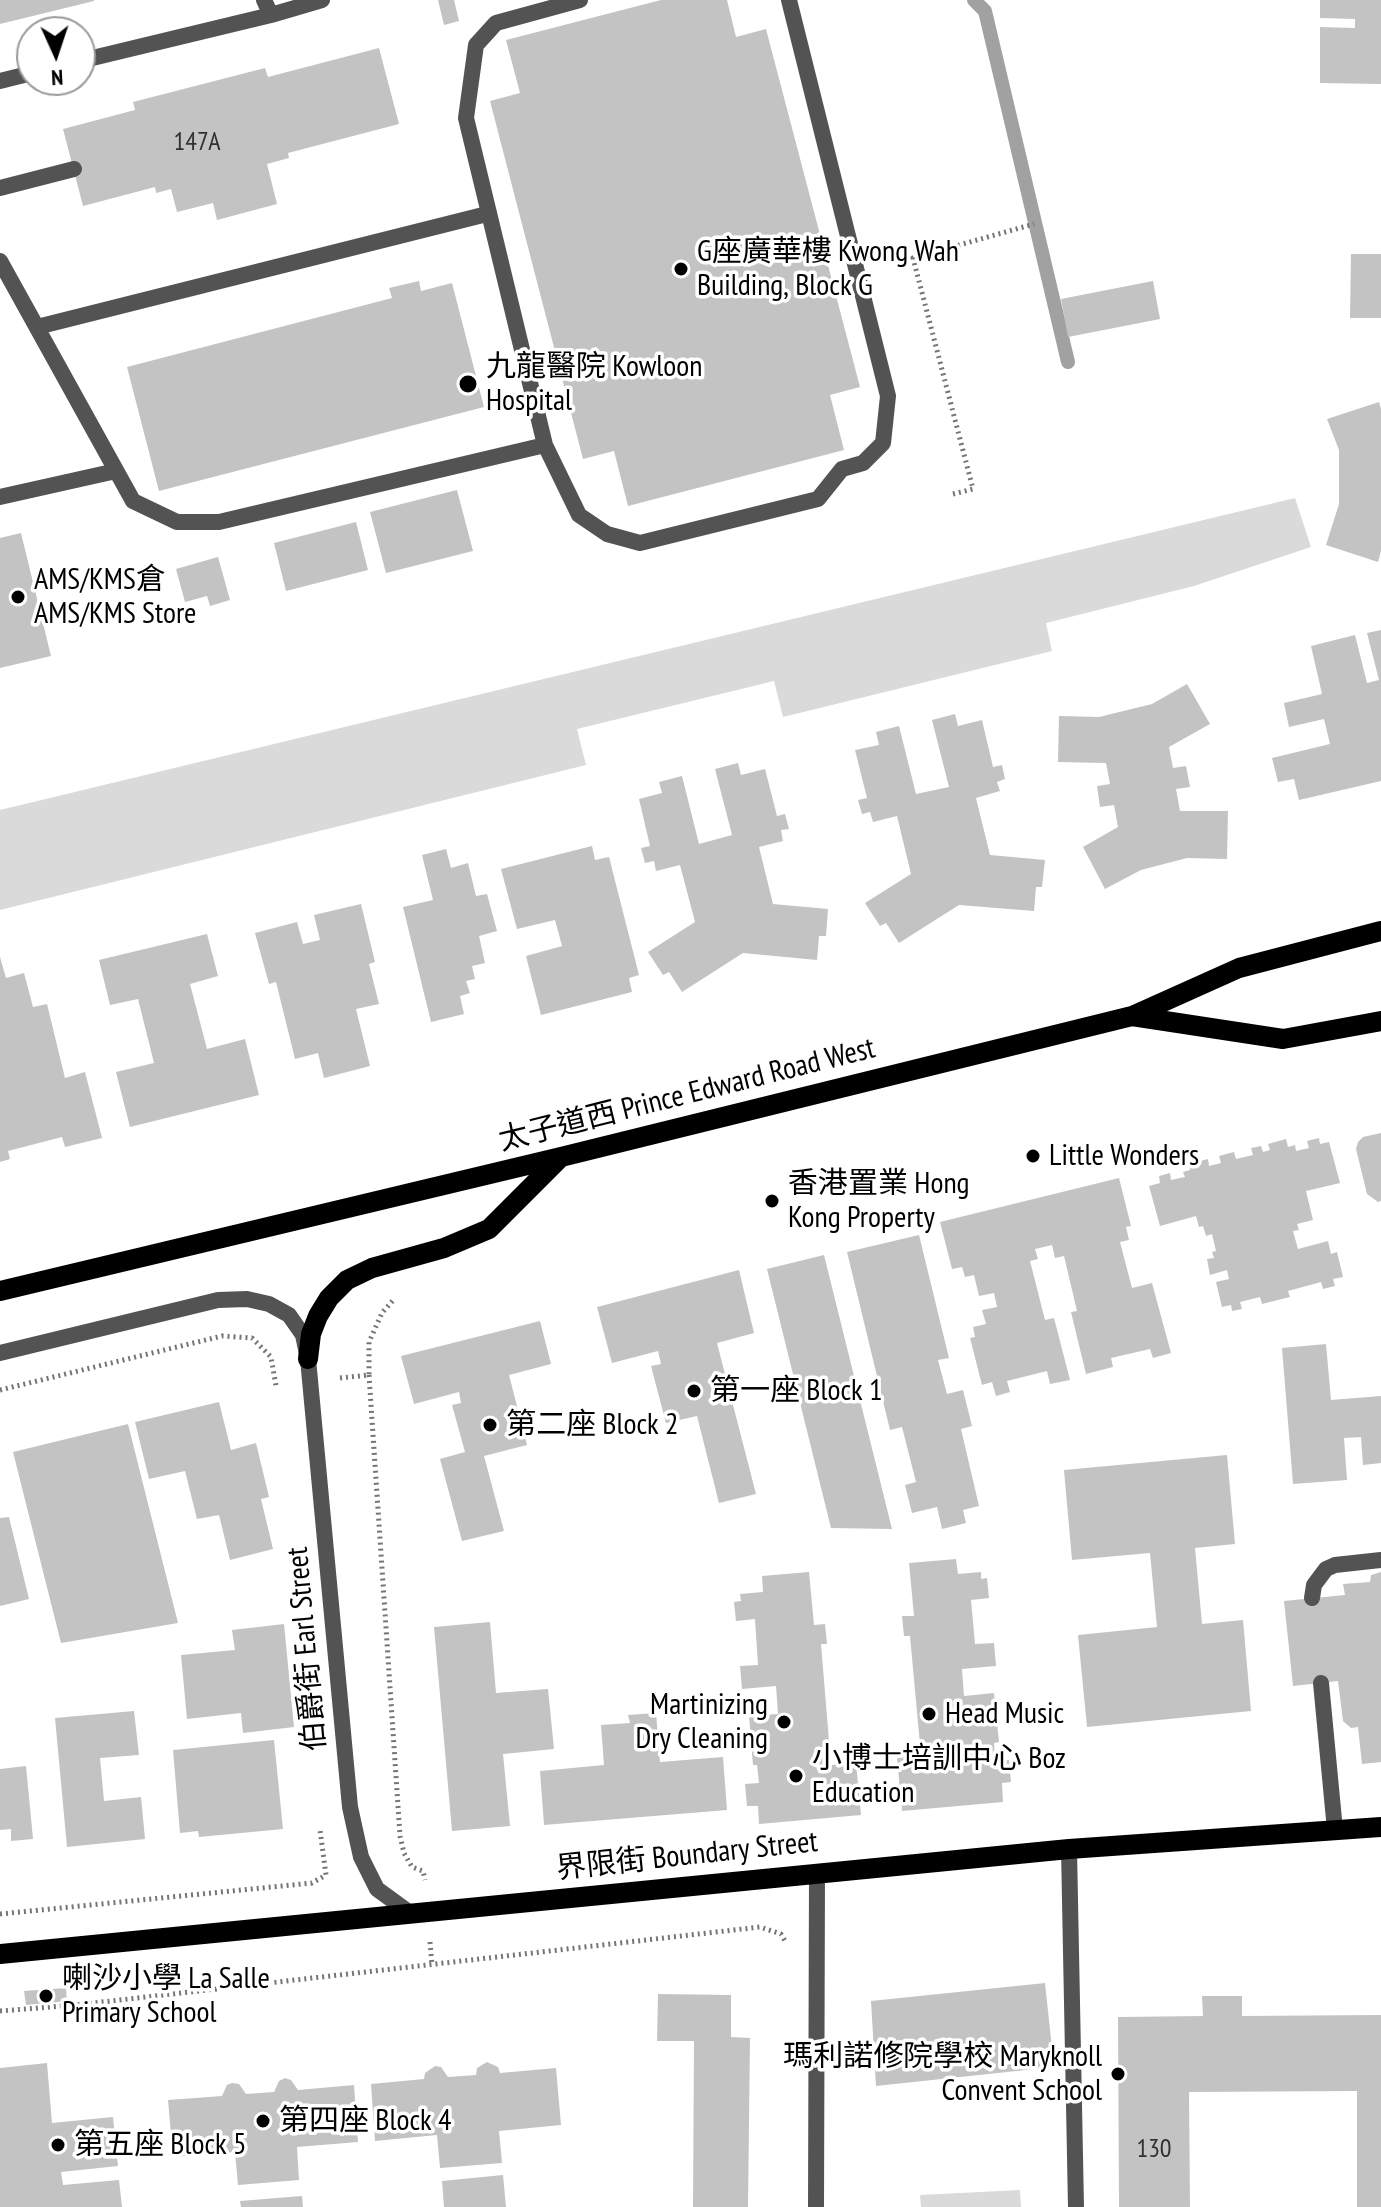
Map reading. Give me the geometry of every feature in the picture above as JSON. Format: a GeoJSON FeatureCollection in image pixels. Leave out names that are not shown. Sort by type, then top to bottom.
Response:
{"type":"FeatureCollection","features":[{"type":"Feature","properties":{"kind":"main road","name":"太子道西 Prince Edward Road West"},"geometry":{"type":"LineString","coordinates":[[0,1291],[1132,1016],[1239,968],[1381,931]]}},
{"type":"Feature","properties":{"kind":"main road"},"geometry":{"type":"LineString","coordinates":[[1132,1016],[1283,1039],[1381,1021]]}},
{"type":"Feature","properties":{"kind":"main road"},"geometry":{"type":"LineString","coordinates":[[308,1359],[311,1334],[318,1316],[329,1298],[347,1280],[372,1268],[444,1248],[489,1229],[561,1157]]}},
{"type":"Feature","properties":{"kind":"main road","name":"界限街 Boundary Street"},"geometry":{"type":"LineString","coordinates":[[0,1954],[1069,1849],[1381,1827]]}},
{"type":"Feature","properties":{"kind":"street"},"geometry":{"type":"LineString","coordinates":[[96,56],[268,8],[322,0]]}},
{"type":"Feature","properties":{"kind":"street"},"geometry":{"type":"LineString","coordinates":[[580,0],[496,23],[476,45],[466,118],[545,445],[579,515],[607,534],[640,543],[818,499],[842,469],[863,463],[883,443],[888,396],[789,0]]}},
{"type":"Feature","properties":{"kind":"street"},"geometry":{"type":"LineString","coordinates":[[0,188],[74,169]]}},
{"type":"Feature","properties":{"kind":"street"},"geometry":{"type":"LineString","coordinates":[[37,327],[487,214]]}},
{"type":"Feature","properties":{"kind":"street"},"geometry":{"type":"LineString","coordinates":[[0,261],[133,501],[177,522],[219,522],[545,445]]}},
{"type":"Feature","properties":{"kind":"street"},"geometry":{"type":"LineString","coordinates":[[0,497],[116,471]]}},
{"type":"Feature","properties":{"kind":"street"},"geometry":{"type":"LineString","coordinates":[[0,1353],[218,1300],[247,1299],[269,1304],[289,1315],[303,1335],[308,1359]]}},
{"type":"Feature","properties":{"kind":"street","name":"伯爵街 Earl Street"},"geometry":{"type":"LineString","coordinates":[[308,1359],[350,1807],[361,1857],[377,1889],[410,1913]]}},
{"type":"Feature","properties":{"kind":"street"},"geometry":{"type":"LineString","coordinates":[[1312,1598],[1314,1585],[1326,1569],[1335,1565],[1381,1560]]}},
{"type":"Feature","properties":{"kind":"street"},"geometry":{"type":"LineString","coordinates":[[1321,1683],[1335,1830]]}},
{"type":"Feature","properties":{"kind":"street"},"geometry":{"type":"LineString","coordinates":[[1069,1849],[1076,2207]]}},
{"type":"Feature","properties":{"kind":"street"},"geometry":{"type":"LineString","coordinates":[[816,2207],[817,1874]]}},
{"type":"Feature","properties":{"kind":"path"},"geometry":{"type":"LineString","coordinates":[[953,494],[973,489],[913,258],[1034,224]]}},
{"type":"Feature","properties":{"kind":"path"},"geometry":{"type":"LineString","coordinates":[[401,1291],[382,1313],[369,1342],[369,1375],[400,1836],[404,1853],[412,1867],[423,1871]]}},
{"type":"Feature","properties":{"kind":"path"},"geometry":{"type":"LineString","coordinates":[[0,1390],[222,1336],[252,1338],[271,1357],[276,1387],[369,1375]]}},
{"type":"Feature","properties":{"kind":"path"},"geometry":{"type":"LineString","coordinates":[[0,1914],[312,1883],[326,1875],[323,1860]]}},
{"type":"Feature","properties":{"kind":"path"},"geometry":{"type":"LineString","coordinates":[[0,2011],[760,1927],[781,1934],[786,1943]]}},
{"type":"Feature","properties":{"kind":"shaded area"},"geometry":{"type":"Polygon","coordinates":[[[1295,498],[1311,547],[1194,586],[1046,623],[1052,651],[783,717],[774,681],[577,729],[586,765],[0,910],[0,810],[1295,498]]]}},
{"type":"Feature","properties":{"kind":"shaded area"},"geometry":{"type":"Polygon","coordinates":[[[1020,2190],[1021,2207],[921,2207],[920,2195],[1020,2190]]]}},
{"type":"Feature","properties":{"kind":"building"},"geometry":{"type":"Polygon","coordinates":[[[0,0],[94,0],[33,16],[16,16],[16,20],[0,24],[0,0]]]}},
{"type":"Feature","properties":{"kind":"building"},"geometry":{"type":"Polygon","coordinates":[[[438,0],[454,0],[459,21],[444,25],[438,0]]]}},
{"type":"Feature","properties":{"kind":"building","name":"G座廣華樓 Kwong Wah Building, Block G"},"geometry":{"type":"Polygon","coordinates":[[[661,0],[727,0],[736,37],[766,29],[860,387],[830,395],[844,450],[628,506],[614,451],[583,459],[490,101],[520,93],[506,40],[661,0]]]}},
{"type":"Feature","properties":{"kind":"building"},"geometry":{"type":"Polygon","coordinates":[[[1320,0],[1381,0],[1381,84],[1320,83],[1320,27],[1355,28],[1355,19],[1320,18],[1320,0]]]}},
{"type":"Feature","properties":{"kind":"building"},"geometry":{"type":"Polygon","coordinates":[[[379,48],[399,124],[288,153],[289,158],[267,164],[277,204],[217,220],[213,203],[177,212],[171,189],[156,193],[155,187],[83,206],[63,129],[135,110],[133,102],[265,68],[268,77],[379,48]]]}},
{"type":"Feature","properties":{"kind":"building"},"geometry":{"type":"Polygon","coordinates":[[[1351,254],[1381,254],[1381,318],[1350,318],[1351,254]]]}},
{"type":"Feature","properties":{"kind":"building"},"geometry":{"type":"Polygon","coordinates":[[[419,281],[421,291],[452,283],[484,407],[159,491],[127,367],[392,298],[389,288],[419,281]]]}},
{"type":"Feature","properties":{"kind":"building"},"geometry":{"type":"Polygon","coordinates":[[[1153,281],[1160,319],[1068,337],[1061,299],[1153,281]]]}},
{"type":"Feature","properties":{"kind":"building"},"geometry":{"type":"Polygon","coordinates":[[[1379,402],[1381,551],[1378,562],[1326,545],[1339,504],[1339,450],[1327,419],[1379,402]]]}},
{"type":"Feature","properties":{"kind":"building"},"geometry":{"type":"Polygon","coordinates":[[[457,490],[473,551],[386,573],[370,512],[457,490]]]}},
{"type":"Feature","properties":{"kind":"building"},"geometry":{"type":"Polygon","coordinates":[[[356,522],[368,570],[286,591],[274,543],[356,522]]]}},
{"type":"Feature","properties":{"kind":"building","name":"AMS/KMS倉 AMS/KMS Store"},"geometry":{"type":"Polygon","coordinates":[[[21,533],[51,656],[0,668],[0,538],[21,533]]]}},
{"type":"Feature","properties":{"kind":"building"},"geometry":{"type":"Polygon","coordinates":[[[218,557],[230,600],[210,606],[207,596],[185,602],[176,569],[218,557]]]}},
{"type":"Feature","properties":{"kind":"building"},"geometry":{"type":"Polygon","coordinates":[[[1381,630],[1381,781],[1299,800],[1294,779],[1278,782],[1272,758],[1330,744],[1324,719],[1289,727],[1284,703],[1322,694],[1311,646],[1355,635],[1367,683],[1379,680],[1367,633],[1381,630]]]}},
{"type":"Feature","properties":{"kind":"building"},"geometry":{"type":"Polygon","coordinates":[[[1187,684],[1210,724],[1169,747],[1173,768],[1186,766],[1190,787],[1176,789],[1180,811],[1228,811],[1227,859],[1187,858],[1141,870],[1105,889],[1083,847],[1118,827],[1114,805],[1100,807],[1097,786],[1110,784],[1106,763],[1058,762],[1059,716],[1099,717],[1152,704],[1187,684]]]}},
{"type":"Feature","properties":{"kind":"building"},"geometry":{"type":"Polygon","coordinates":[[[955,714],[958,726],[982,720],[993,767],[1002,765],[1005,779],[997,782],[1000,791],[976,798],[990,855],[1045,860],[1042,887],[1036,887],[1034,911],[959,905],[899,943],[886,923],[880,926],[865,903],[911,874],[897,816],[873,822],[870,812],[862,814],[858,800],[867,798],[855,750],[879,745],[876,732],[899,726],[916,794],[949,787],[932,720],[955,714]]]}},
{"type":"Feature","properties":{"kind":"building"},"geometry":{"type":"Polygon","coordinates":[[[738,763],[741,775],[765,769],[777,816],[785,814],[789,829],[781,830],[783,841],[759,847],[773,904],[828,909],[826,936],[819,936],[817,960],[743,953],[682,992],[669,972],[663,975],[648,952],[695,922],[680,865],[656,871],[654,861],[645,863],[641,848],[650,846],[639,799],[662,793],[659,782],[682,776],[699,844],[732,835],[715,769],[738,763]]]}},
{"type":"Feature","properties":{"kind":"building"},"geometry":{"type":"Polygon","coordinates":[[[592,846],[595,860],[609,857],[639,975],[629,978],[632,992],[541,1015],[526,956],[562,946],[555,920],[517,929],[501,869],[592,846]]]}},
{"type":"Feature","properties":{"kind":"building"},"geometry":{"type":"Polygon","coordinates":[[[446,849],[451,868],[468,863],[476,896],[487,894],[497,931],[479,936],[485,963],[472,966],[475,979],[466,981],[470,993],[460,996],[464,1014],[431,1022],[403,907],[433,900],[422,855],[446,849]]]}},
{"type":"Feature","properties":{"kind":"building"},"geometry":{"type":"Polygon","coordinates":[[[361,904],[375,962],[369,964],[379,1004],[356,1009],[370,1066],[324,1078],[318,1053],[295,1059],[276,982],[269,984],[255,933],[297,922],[303,944],[320,940],[314,915],[361,904]]]}},
{"type":"Feature","properties":{"kind":"building"},"geometry":{"type":"Polygon","coordinates":[[[207,934],[218,976],[190,984],[207,1049],[245,1039],[259,1095],[130,1127],[116,1072],[154,1063],[138,999],[110,1005],[99,960],[207,934]]]}},
{"type":"Feature","properties":{"kind":"building"},"geometry":{"type":"Polygon","coordinates":[[[0,957],[6,978],[24,973],[33,1007],[47,1004],[65,1078],[85,1072],[102,1138],[65,1147],[62,1137],[8,1151],[10,1159],[0,1162],[0,957]]]}},
{"type":"Feature","properties":{"kind":"building"},"geometry":{"type":"Polygon","coordinates":[[[1381,1133],[1381,1201],[1378,1202],[1367,1194],[1356,1149],[1363,1137],[1381,1133]]]}},
{"type":"Feature","properties":{"kind":"building"},"geometry":{"type":"Polygon","coordinates":[[[1319,1138],[1320,1144],[1329,1142],[1340,1183],[1306,1191],[1313,1220],[1297,1224],[1299,1230],[1293,1231],[1298,1249],[1328,1241],[1331,1254],[1337,1252],[1343,1277],[1333,1279],[1335,1286],[1323,1289],[1321,1282],[1288,1291],[1290,1297],[1262,1304],[1260,1297],[1240,1302],[1242,1309],[1232,1311],[1231,1305],[1222,1307],[1216,1282],[1229,1279],[1227,1270],[1210,1275],[1207,1259],[1214,1258],[1212,1252],[1216,1251],[1212,1234],[1206,1236],[1196,1216],[1160,1226],[1149,1186],[1160,1183],[1159,1176],[1170,1173],[1171,1180],[1185,1177],[1183,1172],[1190,1170],[1189,1164],[1208,1159],[1209,1166],[1221,1163],[1219,1156],[1234,1152],[1236,1159],[1253,1155],[1251,1148],[1261,1146],[1263,1152],[1270,1150],[1268,1144],[1286,1139],[1288,1147],[1295,1145],[1296,1151],[1309,1148],[1307,1141],[1319,1138]]]}},
{"type":"Feature","properties":{"kind":"building"},"geometry":{"type":"Polygon","coordinates":[[[1119,1178],[1131,1226],[1126,1227],[1129,1240],[1120,1242],[1132,1288],[1152,1283],[1171,1353],[1153,1358],[1150,1349],[1111,1358],[1113,1367],[1086,1374],[1071,1312],[1077,1311],[1064,1256],[1055,1258],[1052,1245],[1035,1249],[1038,1259],[1030,1261],[1045,1320],[1054,1318],[1070,1380],[1050,1384],[1047,1371],[1007,1381],[1010,1392],[996,1396],[992,1382],[982,1385],[970,1338],[975,1337],[973,1327],[986,1324],[982,1310],[997,1307],[994,1293],[979,1296],[974,1275],[965,1277],[962,1267],[952,1269],[940,1222],[1119,1178]]]}},
{"type":"Feature","properties":{"kind":"building"},"geometry":{"type":"Polygon","coordinates":[[[919,1235],[949,1358],[938,1360],[947,1394],[963,1390],[972,1426],[961,1429],[979,1506],[963,1510],[966,1523],[942,1529],[937,1507],[912,1513],[905,1485],[916,1482],[902,1427],[890,1430],[847,1252],[919,1235]]]}},
{"type":"Feature","properties":{"kind":"building"},"geometry":{"type":"Polygon","coordinates":[[[824,1255],[892,1529],[831,1528],[767,1269],[824,1255]]]}},
{"type":"Feature","properties":{"kind":"building","name":"第一座 Block 1"},"geometry":{"type":"Polygon","coordinates":[[[739,1270],[754,1333],[717,1343],[756,1494],[719,1503],[697,1416],[666,1423],[651,1366],[661,1364],[658,1351],[612,1363],[597,1307],[739,1270]]]}},
{"type":"Feature","properties":{"kind":"building","name":"第二座 Block 2"},"geometry":{"type":"Polygon","coordinates":[[[540,1321],[551,1364],[509,1375],[527,1445],[484,1456],[504,1531],[462,1541],[440,1459],[465,1452],[452,1405],[461,1403],[459,1392],[414,1404],[401,1356],[540,1321]]]}},
{"type":"Feature","properties":{"kind":"building"},"geometry":{"type":"Polygon","coordinates":[[[1326,1344],[1331,1400],[1381,1396],[1381,1463],[1363,1465],[1361,1437],[1344,1438],[1347,1480],[1293,1484],[1282,1348],[1326,1344]]]}},
{"type":"Feature","properties":{"kind":"building"},"geometry":{"type":"Polygon","coordinates":[[[219,1402],[231,1450],[256,1443],[269,1497],[261,1499],[273,1549],[230,1560],[219,1515],[197,1519],[185,1471],[149,1479],[135,1422],[219,1402]]]}},
{"type":"Feature","properties":{"kind":"building"},"geometry":{"type":"Polygon","coordinates":[[[128,1424],[178,1623],[61,1643],[13,1452],[128,1424]]]}},
{"type":"Feature","properties":{"kind":"building"},"geometry":{"type":"Polygon","coordinates":[[[1227,1455],[1235,1544],[1195,1548],[1202,1624],[1243,1620],[1251,1711],[1087,1727],[1078,1635],[1157,1627],[1150,1553],[1072,1560],[1064,1470],[1227,1455]]]}},
{"type":"Feature","properties":{"kind":"building"},"geometry":{"type":"Polygon","coordinates":[[[9,1517],[29,1599],[0,1606],[0,1518],[9,1517]]]}},
{"type":"Feature","properties":{"kind":"building"},"geometry":{"type":"Polygon","coordinates":[[[956,1559],[958,1574],[981,1572],[981,1579],[987,1578],[989,1598],[971,1600],[975,1644],[994,1643],[996,1666],[962,1669],[964,1696],[994,1693],[999,1742],[994,1743],[995,1761],[1009,1760],[1011,1782],[1002,1783],[1003,1802],[902,1811],[897,1758],[921,1755],[910,1636],[904,1636],[902,1616],[914,1616],[909,1563],[956,1559]]]}},
{"type":"Feature","properties":{"kind":"building"},"geometry":{"type":"Polygon","coordinates":[[[809,1572],[814,1625],[825,1624],[827,1644],[821,1644],[831,1765],[856,1763],[861,1815],[759,1824],[758,1806],[747,1806],[745,1784],[759,1783],[757,1765],[753,1765],[749,1716],[778,1714],[776,1686],[742,1689],[740,1666],[758,1665],[755,1619],[736,1621],[734,1602],[741,1601],[740,1594],[763,1592],[762,1576],[809,1572]]]}},
{"type":"Feature","properties":{"kind":"building"},"geometry":{"type":"Polygon","coordinates":[[[1381,1572],[1381,1762],[1362,1764],[1358,1727],[1351,1728],[1343,1721],[1338,1681],[1293,1686],[1284,1601],[1345,1595],[1343,1584],[1370,1582],[1371,1575],[1381,1572]]]}},
{"type":"Feature","properties":{"kind":"building"},"geometry":{"type":"Polygon","coordinates":[[[490,1622],[496,1693],[548,1689],[554,1749],[503,1754],[510,1826],[452,1831],[434,1627],[490,1622]]]}},
{"type":"Feature","properties":{"kind":"building"},"geometry":{"type":"Polygon","coordinates":[[[284,1624],[294,1727],[243,1733],[241,1713],[187,1719],[181,1655],[235,1650],[232,1630],[284,1624]]]}},
{"type":"Feature","properties":{"kind":"building"},"geometry":{"type":"Polygon","coordinates":[[[134,1711],[139,1755],[100,1758],[104,1801],[141,1797],[145,1839],[67,1847],[55,1718],[134,1711]]]}},
{"type":"Feature","properties":{"kind":"building"},"geometry":{"type":"Polygon","coordinates":[[[656,1713],[660,1762],[723,1757],[727,1810],[544,1825],[540,1771],[604,1765],[601,1725],[630,1723],[628,1715],[656,1713]]]}},
{"type":"Feature","properties":{"kind":"building"},"geometry":{"type":"Polygon","coordinates":[[[274,1740],[283,1829],[199,1837],[198,1831],[180,1833],[173,1750],[274,1740]]]}},
{"type":"Feature","properties":{"kind":"building"},"geometry":{"type":"Polygon","coordinates":[[[26,1766],[33,1839],[11,1841],[11,1829],[0,1830],[0,1769],[26,1766]]]}},
{"type":"Feature","properties":{"kind":"building"},"geometry":{"type":"Polygon","coordinates":[[[1045,1983],[1054,2067],[876,2086],[871,2001],[1045,1983]]]}},
{"type":"Feature","properties":{"kind":"building"},"geometry":{"type":"Polygon","coordinates":[[[66,1988],[67,2001],[26,2005],[24,1991],[66,1988]]]}},
{"type":"Feature","properties":{"kind":"building"},"geometry":{"type":"Polygon","coordinates":[[[658,1994],[731,1995],[731,2037],[750,2038],[748,2207],[693,2207],[694,2041],[657,2041],[658,1994]]]}},
{"type":"Feature","properties":{"kind":"building"},"geometry":{"type":"Polygon","coordinates":[[[1202,1996],[1242,1996],[1242,2016],[1381,2015],[1381,2207],[1357,2207],[1357,2091],[1189,2092],[1190,2207],[1119,2207],[1118,2017],[1203,2016],[1202,1996]]]}},
{"type":"Feature","properties":{"kind":"building"},"geometry":{"type":"Polygon","coordinates":[[[487,2062],[498,2067],[500,2073],[556,2068],[561,2125],[499,2131],[502,2163],[440,2168],[437,2135],[375,2141],[371,2084],[424,2079],[425,2073],[435,2066],[441,2067],[448,2077],[476,2075],[477,2068],[487,2062]]]}},
{"type":"Feature","properties":{"kind":"building","name":"第五座 Block 5"},"geometry":{"type":"Polygon","coordinates":[[[47,2063],[52,2123],[113,2117],[118,2166],[61,2172],[63,2185],[119,2180],[122,2207],[0,2207],[0,2068],[47,2063]]]}},
{"type":"Feature","properties":{"kind":"building","name":"第四座 Block 4"},"geometry":{"type":"Polygon","coordinates":[[[285,2078],[291,2080],[298,2090],[354,2085],[358,2142],[297,2147],[299,2180],[238,2185],[235,2152],[173,2157],[168,2100],[222,2096],[227,2085],[232,2083],[239,2084],[246,2094],[274,2092],[279,2081],[285,2078]]]}},
{"type":"Feature","properties":{"kind":"building"},"geometry":{"type":"Polygon","coordinates":[[[503,2175],[506,2207],[444,2207],[442,2181],[503,2175]]]}},
{"type":"Feature","properties":{"kind":"building"},"geometry":{"type":"Polygon","coordinates":[[[302,2196],[303,2207],[241,2207],[240,2201],[302,2196]]]}},
{"type":"Feature","properties":{"kind":"waterway"},"geometry":{"type":"LineString","coordinates":[[974,0],[985,11],[1068,362]]}},
{"type":"Feature","properties":{"kind":"place","name":"G座廣華樓 Kwong Wah Building, Block G"},"geometry":{"type":"Point","coordinates":[681,269]}},
{"type":"Feature","properties":{"kind":"place","name":"九龍醫院 Kowloon Hospital"},"geometry":{"type":"Point","coordinates":[468,384]}},
{"type":"Feature","properties":{"kind":"place","name":"AMS/KMS倉 AMS/KMS Store"},"geometry":{"type":"Point","coordinates":[18,597]}},
{"type":"Feature","properties":{"kind":"place","name":"Little Wonders"},"geometry":{"type":"Point","coordinates":[1033,1156]}},
{"type":"Feature","properties":{"kind":"place","name":"香港置業 Hong Kong Property"},"geometry":{"type":"Point","coordinates":[772,1201]}},
{"type":"Feature","properties":{"kind":"place","name":"第一座 Block 1"},"geometry":{"type":"Point","coordinates":[694,1391]}},
{"type":"Feature","properties":{"kind":"place","name":"第二座 Block 2"},"geometry":{"type":"Point","coordinates":[490,1425]}},
{"type":"Feature","properties":{"kind":"place","name":"Head Music"},"geometry":{"type":"Point","coordinates":[929,1714]}},
{"type":"Feature","properties":{"kind":"place","name":"Martinizing Dry Cleaning"},"geometry":{"type":"Point","coordinates":[784,1722]}},
{"type":"Feature","properties":{"kind":"place","name":"小博士培訓中心 Boz Education"},"geometry":{"type":"Point","coordinates":[796,1776]}},
{"type":"Feature","properties":{"kind":"place","name":"喇沙小學 La Salle Primary School"},"geometry":{"type":"Point","coordinates":[46,1996]}},
{"type":"Feature","properties":{"kind":"place","name":"瑪利諾修院學校 Maryknoll Convent School"},"geometry":{"type":"Point","coordinates":[1118,2074]}},
{"type":"Feature","properties":{"kind":"place","name":"第四座 Block 4"},"geometry":{"type":"Point","coordinates":[263,2121]}},
{"type":"Feature","properties":{"kind":"place","name":"第五座 Block 5"},"geometry":{"type":"Point","coordinates":[58,2145]}}]}
